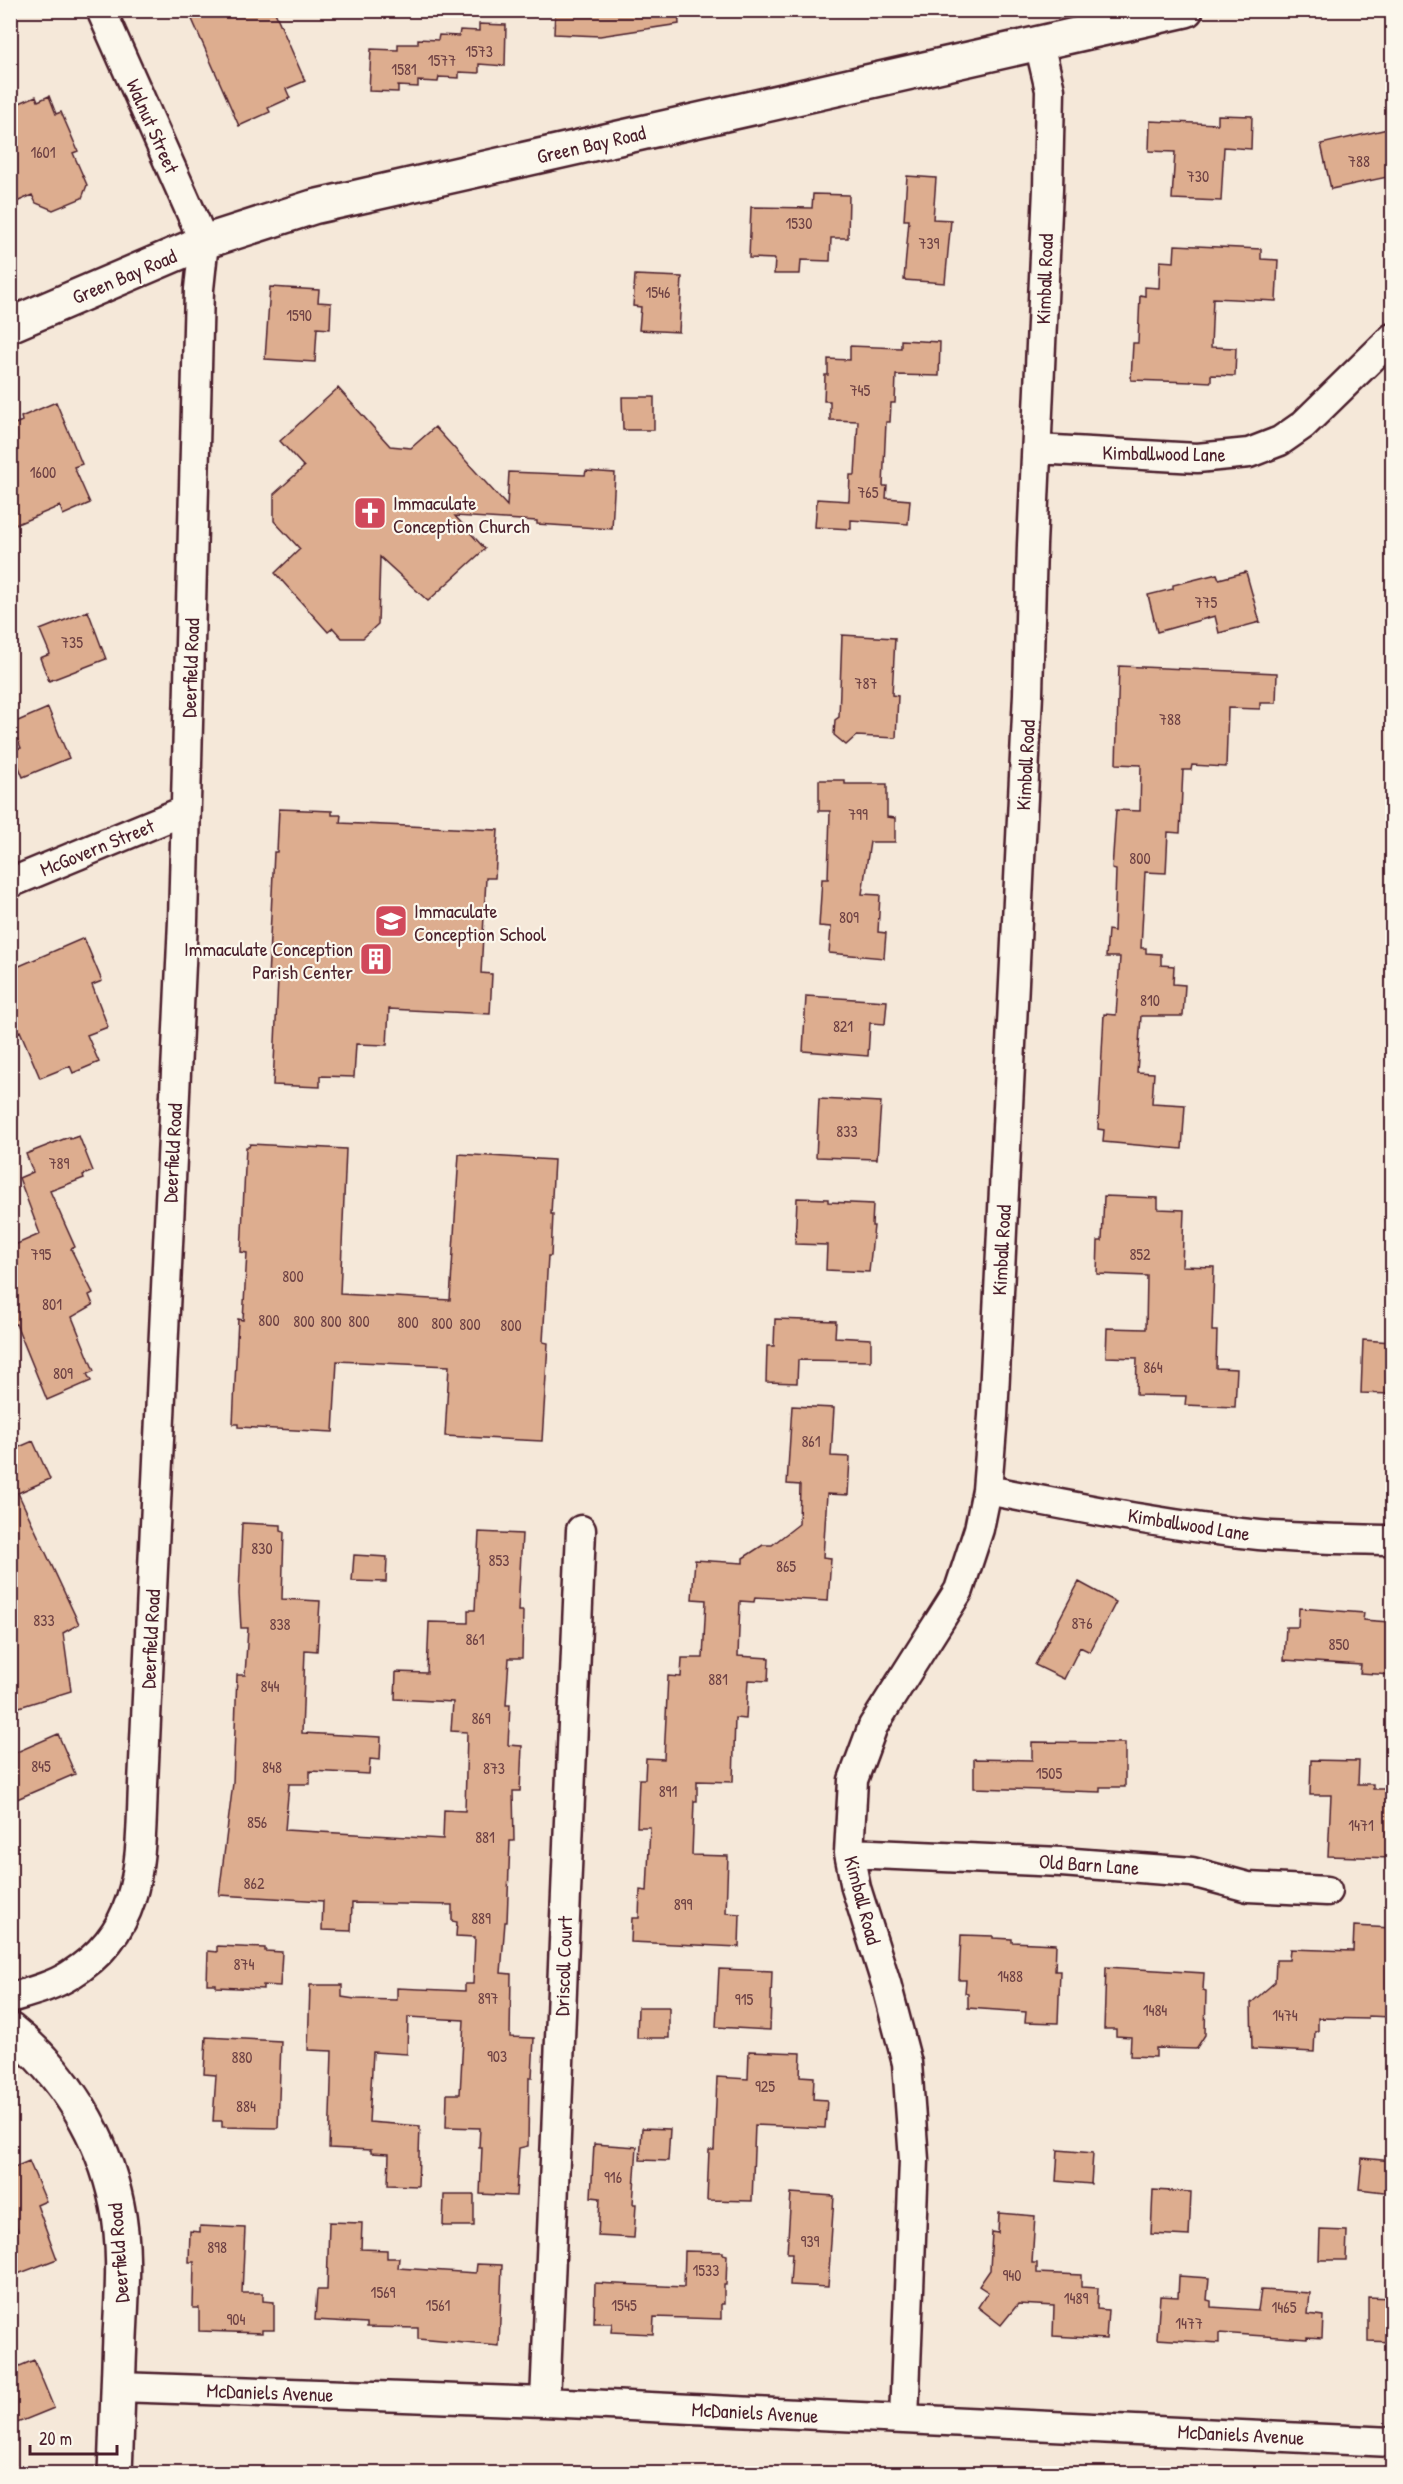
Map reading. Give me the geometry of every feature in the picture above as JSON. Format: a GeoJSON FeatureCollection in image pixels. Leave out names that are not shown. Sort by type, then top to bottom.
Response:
{"type":"FeatureCollection","features":[{"type":"Feature","properties":{"kind":"main road","name":"Green Bay Road"},"geometry":{"type":"LineString","coordinates":[[10,325],[204,242],[313,207],[1186,10]]}},
{"type":"Feature","properties":{"kind":"main road","name":"Deerfield Road"},"geometry":{"type":"LineString","coordinates":[[10,2030],[31,2047],[55,2073],[82,2112],[104,2159],[117,2206],[123,2273],[115,2474]]}},
{"type":"Feature","properties":{"kind":"street","name":"Walnut Street"},"geometry":{"type":"LineString","coordinates":[[101,10],[204,242]]}},
{"type":"Feature","properties":{"kind":"street","name":"Kimball Road"},"geometry":{"type":"LineString","coordinates":[[904,2419],[914,2160],[907,2063],[886,1983],[856,1888],[849,1853],[853,1780],[873,1726],[959,1590],[979,1529],[987,1490],[993,1416],[1027,718],[1050,90],[1039,43]]}},
{"type":"Feature","properties":{"kind":"street","name":"Deerfield Road"},"geometry":{"type":"LineString","coordinates":[[10,1998],[69,1976],[94,1959],[121,1925],[134,1894],[140,1860],[182,932],[184,811],[195,524],[199,289],[204,242]]}},
{"type":"Feature","properties":{"kind":"street","name":"Kimballwood Lane"},"geometry":{"type":"LineString","coordinates":[[1036,449],[1197,458],[1249,453],[1280,441],[1303,425],[1392,338]]}},
{"type":"Feature","properties":{"kind":"street","name":"McGovern Street"},"geometry":{"type":"LineString","coordinates":[[10,883],[184,811]]}},
{"type":"Feature","properties":{"kind":"street","name":"Kimballwood Lane"},"geometry":{"type":"LineString","coordinates":[[987,1490],[1093,1510],[1257,1535],[1304,1539],[1392,1540]]}},
{"type":"Feature","properties":{"kind":"street","name":"Driscoll Court"},"geometry":{"type":"LineString","coordinates":[[545,2402],[581,1530]]}},
{"type":"Feature","properties":{"kind":"street","name":"Old Barn Lane"},"geometry":{"type":"LineString","coordinates":[[849,1853],[1061,1862],[1192,1872],[1248,1887],[1327,1891]]}},
{"type":"Feature","properties":{"kind":"street","name":"McDaniels Avenue"},"geometry":{"type":"LineString","coordinates":[[118,2387],[545,2402],[1392,2442]]}},
{"type":"Feature","properties":{"kind":"building"},"geometry":{"type":"Polygon","coordinates":[[[188,10],[274,10],[305,81],[286,89],[290,98],[268,108],[270,112],[239,126],[188,10]]]}},
{"type":"Feature","properties":{"kind":"building"},"geometry":{"type":"Polygon","coordinates":[[[555,10],[678,10],[679,24],[600,36],[554,34],[555,10]]]}},
{"type":"Feature","properties":{"kind":"building"},"geometry":{"type":"Polygon","coordinates":[[[479,24],[506,25],[505,66],[479,64],[479,73],[459,72],[459,78],[439,77],[438,82],[418,81],[418,87],[398,86],[398,92],[369,91],[371,49],[398,50],[398,44],[418,44],[418,39],[438,40],[439,35],[459,36],[460,30],[479,31],[479,24]]]}},
{"type":"Feature","properties":{"kind":"building"},"geometry":{"type":"Polygon","coordinates":[[[36,96],[38,101],[49,96],[56,114],[61,112],[78,151],[73,153],[87,185],[82,198],[53,210],[36,203],[32,195],[10,205],[10,107],[36,96]]]}},
{"type":"Feature","properties":{"kind":"building"},"geometry":{"type":"Polygon","coordinates":[[[1218,115],[1252,116],[1251,149],[1224,147],[1221,201],[1172,199],[1175,152],[1149,151],[1150,121],[1218,124],[1218,115]]]}},
{"type":"Feature","properties":{"kind":"building"},"geometry":{"type":"Polygon","coordinates":[[[1392,128],[1392,176],[1331,189],[1321,144],[1392,128]]]}},
{"type":"Feature","properties":{"kind":"building"},"geometry":{"type":"Polygon","coordinates":[[[907,176],[936,178],[933,219],[951,220],[945,283],[904,280],[909,220],[904,220],[907,176]]]}},
{"type":"Feature","properties":{"kind":"building"},"geometry":{"type":"Polygon","coordinates":[[[813,194],[849,195],[848,238],[831,238],[830,261],[801,260],[800,274],[774,274],[775,259],[749,258],[751,207],[812,208],[813,194]]]}},
{"type":"Feature","properties":{"kind":"building"},"geometry":{"type":"Polygon","coordinates":[[[1175,245],[1261,249],[1261,259],[1278,260],[1276,301],[1213,298],[1211,347],[1236,348],[1235,376],[1211,375],[1211,382],[1131,380],[1133,343],[1138,343],[1140,295],[1145,296],[1145,287],[1159,288],[1160,261],[1174,262],[1175,245]]]}},
{"type":"Feature","properties":{"kind":"building"},"geometry":{"type":"Polygon","coordinates":[[[635,275],[682,277],[679,332],[639,330],[641,307],[633,306],[635,275]]]}},
{"type":"Feature","properties":{"kind":"building"},"geometry":{"type":"Polygon","coordinates":[[[270,287],[319,290],[318,302],[331,303],[330,329],[317,328],[315,362],[265,359],[270,287]]]}},
{"type":"Feature","properties":{"kind":"building"},"geometry":{"type":"Polygon","coordinates":[[[901,340],[940,342],[939,376],[896,375],[895,403],[891,403],[890,422],[886,422],[883,486],[887,486],[886,498],[910,500],[908,524],[851,520],[851,529],[815,527],[817,499],[849,501],[850,475],[855,475],[858,421],[830,420],[830,401],[824,401],[828,359],[850,360],[850,346],[901,348],[901,340]]]}},
{"type":"Feature","properties":{"kind":"building","name":"Immaculate Conception Church"},"geometry":{"type":"Polygon","coordinates":[[[338,388],[390,446],[411,448],[435,427],[507,506],[509,472],[585,475],[586,471],[615,473],[612,529],[455,516],[485,549],[428,601],[380,557],[378,624],[363,638],[342,638],[333,628],[328,632],[275,573],[300,549],[274,521],[274,494],[304,467],[280,441],[338,388]]]}},
{"type":"Feature","properties":{"kind":"building"},"geometry":{"type":"Polygon","coordinates":[[[622,397],[654,397],[654,430],[623,430],[622,397]]]}},
{"type":"Feature","properties":{"kind":"building"},"geometry":{"type":"Polygon","coordinates":[[[56,402],[82,464],[74,467],[90,503],[63,515],[60,506],[10,527],[10,426],[22,421],[21,417],[56,402]]]}},
{"type":"Feature","properties":{"kind":"building"},"geometry":{"type":"Polygon","coordinates":[[[1246,572],[1260,622],[1219,633],[1215,616],[1157,632],[1148,595],[1173,589],[1173,585],[1217,574],[1219,579],[1246,572]]]}},
{"type":"Feature","properties":{"kind":"building"},"geometry":{"type":"Polygon","coordinates":[[[88,611],[106,659],[49,681],[40,658],[50,654],[40,630],[88,611]]]}},
{"type":"Feature","properties":{"kind":"building"},"geometry":{"type":"Polygon","coordinates":[[[842,635],[895,638],[892,695],[898,696],[896,738],[856,736],[846,745],[834,735],[835,720],[839,717],[842,635]]]}},
{"type":"Feature","properties":{"kind":"building"},"geometry":{"type":"Polygon","coordinates":[[[1119,666],[1277,673],[1276,703],[1260,703],[1260,709],[1228,708],[1226,767],[1192,765],[1191,770],[1183,770],[1180,833],[1168,832],[1166,873],[1145,872],[1141,948],[1146,948],[1146,953],[1161,954],[1161,965],[1174,966],[1173,984],[1185,985],[1183,1016],[1141,1016],[1137,1072],[1154,1073],[1152,1103],[1185,1105],[1182,1149],[1103,1142],[1104,1130],[1098,1129],[1104,1014],[1116,1015],[1120,957],[1106,957],[1108,930],[1114,931],[1116,870],[1112,869],[1116,810],[1140,811],[1141,765],[1116,764],[1119,666]]]}},
{"type":"Feature","properties":{"kind":"building"},"geometry":{"type":"Polygon","coordinates":[[[48,708],[69,758],[23,777],[12,750],[21,748],[11,724],[48,708]]]}},
{"type":"Feature","properties":{"kind":"building"},"geometry":{"type":"Polygon","coordinates":[[[819,780],[845,780],[845,784],[887,784],[887,817],[895,818],[895,842],[870,842],[862,894],[880,895],[878,932],[886,933],[884,958],[829,953],[831,927],[819,926],[822,879],[828,879],[830,811],[819,811],[819,780]]]}},
{"type":"Feature","properties":{"kind":"building","name":"Immaculate Conception Parish Center"},"geometry":{"type":"Polygon","coordinates":[[[279,809],[332,811],[332,815],[341,815],[340,823],[498,830],[495,878],[486,878],[481,973],[492,974],[490,1014],[389,1009],[387,1045],[356,1044],[354,1077],[320,1076],[320,1087],[273,1085],[278,979],[268,979],[274,852],[277,852],[279,809]]]}},
{"type":"Feature","properties":{"kind":"building"},"geometry":{"type":"Polygon","coordinates":[[[84,938],[102,981],[92,985],[108,1027],[87,1035],[99,1062],[73,1073],[70,1066],[40,1078],[20,1031],[10,1035],[10,970],[84,938]]]}},
{"type":"Feature","properties":{"kind":"building"},"geometry":{"type":"Polygon","coordinates":[[[806,996],[887,1001],[885,1024],[870,1023],[868,1056],[803,1051],[806,996]]]}},
{"type":"Feature","properties":{"kind":"building"},"geometry":{"type":"Polygon","coordinates":[[[819,1099],[881,1102],[877,1159],[816,1157],[819,1099]]]}},
{"type":"Feature","properties":{"kind":"building"},"geometry":{"type":"Polygon","coordinates":[[[79,1136],[93,1171],[83,1175],[84,1178],[50,1191],[75,1247],[71,1249],[93,1293],[89,1295],[93,1305],[72,1317],[94,1371],[87,1374],[91,1381],[47,1400],[16,1324],[10,1326],[10,1247],[40,1234],[19,1178],[33,1172],[26,1154],[69,1137],[70,1139],[79,1136]]]}},
{"type":"Feature","properties":{"kind":"building"},"geometry":{"type":"Polygon","coordinates":[[[250,1144],[346,1149],[340,1294],[450,1300],[459,1154],[554,1160],[551,1256],[548,1256],[543,1342],[548,1343],[542,1441],[445,1436],[449,1366],[337,1361],[333,1432],[238,1427],[238,1424],[233,1424],[238,1319],[243,1320],[247,1253],[241,1252],[246,1147],[250,1144]]]}},
{"type":"Feature","properties":{"kind":"building"},"geometry":{"type":"Polygon","coordinates":[[[1104,1196],[1158,1198],[1158,1209],[1184,1210],[1182,1266],[1214,1267],[1212,1331],[1217,1331],[1216,1368],[1237,1369],[1235,1407],[1185,1405],[1186,1396],[1136,1395],[1137,1358],[1106,1357],[1107,1328],[1146,1329],[1147,1276],[1097,1274],[1098,1241],[1102,1241],[1104,1196]]]}},
{"type":"Feature","properties":{"kind":"building"},"geometry":{"type":"Polygon","coordinates":[[[797,1198],[873,1204],[872,1226],[874,1226],[869,1272],[826,1270],[827,1245],[795,1244],[797,1198]]]}},
{"type":"Feature","properties":{"kind":"building"},"geometry":{"type":"Polygon","coordinates":[[[775,1319],[836,1321],[835,1337],[871,1339],[871,1361],[798,1360],[797,1383],[766,1382],[767,1346],[774,1346],[775,1319]]]}},
{"type":"Feature","properties":{"kind":"building"},"geometry":{"type":"Polygon","coordinates":[[[1363,1340],[1392,1342],[1392,1394],[1361,1393],[1363,1340]]]}},
{"type":"Feature","properties":{"kind":"building"},"geometry":{"type":"Polygon","coordinates":[[[792,1406],[834,1408],[831,1456],[850,1457],[848,1495],[827,1494],[823,1557],[831,1558],[828,1601],[755,1597],[754,1602],[740,1601],[738,1656],[769,1658],[768,1681],[748,1680],[746,1719],[735,1718],[733,1782],[697,1781],[692,1855],[728,1856],[726,1913],[740,1914],[739,1947],[631,1942],[632,1918],[639,1918],[640,1890],[647,1891],[650,1827],[637,1827],[639,1779],[645,1779],[646,1758],[664,1759],[668,1676],[681,1677],[682,1658],[703,1658],[706,1600],[692,1599],[695,1560],[743,1563],[743,1558],[763,1545],[772,1545],[799,1524],[800,1485],[787,1484],[792,1406]]]}},
{"type":"Feature","properties":{"kind":"building"},"geometry":{"type":"Polygon","coordinates":[[[33,1441],[50,1479],[18,1493],[79,1624],[63,1633],[71,1691],[13,1709],[10,1693],[10,1451],[33,1441]]]}},
{"type":"Feature","properties":{"kind":"building"},"geometry":{"type":"Polygon","coordinates":[[[242,1523],[281,1525],[281,1531],[284,1532],[282,1599],[320,1601],[317,1651],[305,1650],[302,1733],[381,1737],[380,1760],[370,1759],[369,1774],[310,1771],[310,1784],[289,1784],[285,1830],[443,1839],[444,1810],[465,1811],[467,1732],[451,1731],[453,1702],[395,1699],[396,1672],[427,1673],[429,1622],[468,1623],[468,1610],[475,1610],[479,1532],[522,1534],[518,1611],[523,1611],[522,1658],[509,1658],[506,1705],[510,1705],[508,1745],[522,1746],[520,1791],[513,1791],[514,1841],[510,1841],[507,1922],[505,1922],[501,1973],[511,1974],[510,2037],[534,2038],[532,2077],[529,2077],[528,2146],[519,2148],[516,2196],[480,2194],[482,2147],[479,2147],[480,2128],[446,2127],[447,2094],[460,2094],[464,2020],[408,2017],[407,2054],[373,2052],[369,2122],[420,2126],[418,2186],[388,2185],[389,2154],[371,2153],[371,2150],[329,2148],[332,2051],[308,2050],[310,1985],[342,1985],[342,1997],[355,1999],[397,2000],[397,1988],[465,1991],[465,1984],[473,1984],[475,1937],[456,1936],[457,1922],[452,1921],[452,1905],[352,1903],[351,1931],[322,1930],[323,1901],[219,1895],[233,1783],[237,1675],[245,1675],[248,1628],[241,1628],[239,1594],[242,1523]]]}},
{"type":"Feature","properties":{"kind":"building"},"geometry":{"type":"Polygon","coordinates":[[[354,1555],[387,1557],[386,1582],[352,1581],[354,1555]]]}},
{"type":"Feature","properties":{"kind":"building"},"geometry":{"type":"Polygon","coordinates":[[[1079,1582],[1116,1602],[1090,1652],[1080,1647],[1064,1679],[1035,1665],[1079,1582]]]}},
{"type":"Feature","properties":{"kind":"building"},"geometry":{"type":"Polygon","coordinates":[[[1299,1608],[1364,1613],[1363,1620],[1389,1622],[1389,1625],[1392,1625],[1392,1675],[1360,1673],[1361,1665],[1284,1660],[1286,1627],[1298,1627],[1299,1608]]]}},
{"type":"Feature","properties":{"kind":"building"},"geometry":{"type":"Polygon","coordinates":[[[58,1734],[75,1774],[10,1802],[10,1755],[58,1734]]]}},
{"type":"Feature","properties":{"kind":"building"},"geometry":{"type":"Polygon","coordinates":[[[1032,1742],[1125,1743],[1125,1787],[1100,1787],[1100,1792],[974,1788],[974,1759],[1032,1760],[1032,1742]]]}},
{"type":"Feature","properties":{"kind":"building"},"geometry":{"type":"Polygon","coordinates":[[[1311,1760],[1359,1761],[1358,1784],[1373,1784],[1373,1789],[1392,1789],[1392,1858],[1328,1856],[1331,1795],[1310,1795],[1311,1760]]]}},
{"type":"Feature","properties":{"kind":"building"},"geometry":{"type":"Polygon","coordinates":[[[1354,1926],[1392,1928],[1392,2017],[1318,2018],[1314,2052],[1252,2049],[1251,2003],[1275,1982],[1276,1960],[1289,1960],[1290,1949],[1353,1951],[1354,1926]]]}},
{"type":"Feature","properties":{"kind":"building"},"geometry":{"type":"Polygon","coordinates":[[[961,1935],[993,1936],[993,1938],[1012,1939],[1012,1942],[1056,1944],[1055,1971],[1060,1971],[1058,2023],[1025,2022],[1026,2012],[968,2008],[968,1994],[965,1993],[966,1980],[959,1980],[961,1935]]]}},
{"type":"Feature","properties":{"kind":"building"},"geometry":{"type":"Polygon","coordinates":[[[217,1946],[265,1948],[265,1951],[282,1952],[280,1986],[263,1985],[263,1989],[216,1987],[216,1984],[207,1984],[208,1951],[217,1952],[217,1946]]]}},
{"type":"Feature","properties":{"kind":"building"},"geometry":{"type":"Polygon","coordinates":[[[1106,1967],[1204,1973],[1205,2035],[1196,2049],[1156,2048],[1156,2057],[1130,2056],[1131,2037],[1116,2036],[1116,2029],[1104,2029],[1106,1967]]]}},
{"type":"Feature","properties":{"kind":"building"},"geometry":{"type":"Polygon","coordinates":[[[719,1969],[772,1971],[770,2030],[716,2027],[719,1969]]]}},
{"type":"Feature","properties":{"kind":"building"},"geometry":{"type":"Polygon","coordinates":[[[638,2007],[669,2007],[669,2038],[637,2038],[638,2007]]]}},
{"type":"Feature","properties":{"kind":"building"},"geometry":{"type":"Polygon","coordinates":[[[206,2037],[281,2041],[278,2128],[222,2127],[222,2121],[213,2121],[216,2075],[204,2074],[206,2037]]]}},
{"type":"Feature","properties":{"kind":"building"},"geometry":{"type":"Polygon","coordinates":[[[749,2051],[801,2053],[800,2076],[814,2077],[813,2099],[827,2100],[825,2128],[755,2125],[752,2201],[707,2200],[709,2150],[714,2150],[717,2077],[748,2079],[749,2051]]]}},
{"type":"Feature","properties":{"kind":"building"},"geometry":{"type":"Polygon","coordinates":[[[642,2128],[670,2129],[668,2161],[640,2160],[642,2128]]]}},
{"type":"Feature","properties":{"kind":"building"},"geometry":{"type":"Polygon","coordinates":[[[594,2144],[637,2147],[633,2204],[636,2204],[634,2238],[598,2236],[600,2198],[591,2197],[594,2144]]]}},
{"type":"Feature","properties":{"kind":"building"},"geometry":{"type":"Polygon","coordinates":[[[1058,2150],[1093,2153],[1091,2184],[1056,2181],[1058,2150]]]}},
{"type":"Feature","properties":{"kind":"building"},"geometry":{"type":"Polygon","coordinates":[[[1362,2158],[1392,2161],[1392,2193],[1359,2189],[1362,2158]]]}},
{"type":"Feature","properties":{"kind":"building"},"geometry":{"type":"Polygon","coordinates":[[[29,2161],[46,2201],[37,2205],[57,2259],[10,2277],[10,2234],[18,2230],[10,2212],[10,2169],[29,2161]]]}},
{"type":"Feature","properties":{"kind":"building"},"geometry":{"type":"Polygon","coordinates":[[[1153,2190],[1191,2192],[1189,2236],[1151,2234],[1153,2190]]]}},
{"type":"Feature","properties":{"kind":"building"},"geometry":{"type":"Polygon","coordinates":[[[791,2193],[834,2196],[828,2287],[790,2285],[792,2253],[787,2253],[791,2193]]]}},
{"type":"Feature","properties":{"kind":"building"},"geometry":{"type":"Polygon","coordinates":[[[444,2195],[474,2195],[474,2226],[443,2226],[444,2195]]]}},
{"type":"Feature","properties":{"kind":"building"},"geometry":{"type":"Polygon","coordinates":[[[999,2213],[1035,2216],[1032,2263],[1037,2263],[1037,2273],[1081,2275],[1081,2287],[1098,2288],[1097,2309],[1108,2310],[1106,2339],[1053,2336],[1054,2306],[1018,2304],[1001,2325],[978,2307],[988,2292],[979,2286],[990,2270],[992,2232],[998,2233],[999,2213]]]}},
{"type":"Feature","properties":{"kind":"building"},"geometry":{"type":"Polygon","coordinates":[[[329,2222],[362,2223],[361,2249],[387,2250],[387,2258],[399,2258],[398,2268],[476,2273],[477,2264],[502,2265],[499,2346],[418,2339],[418,2328],[367,2327],[367,2323],[315,2320],[317,2290],[327,2290],[329,2222]]]}},
{"type":"Feature","properties":{"kind":"building"},"geometry":{"type":"Polygon","coordinates":[[[200,2226],[245,2228],[242,2293],[263,2293],[263,2301],[274,2302],[274,2330],[262,2330],[262,2333],[199,2331],[199,2308],[193,2308],[194,2262],[189,2262],[190,2231],[200,2232],[200,2226]]]}},
{"type":"Feature","properties":{"kind":"building"},"geometry":{"type":"Polygon","coordinates":[[[1320,2230],[1347,2231],[1346,2260],[1319,2260],[1320,2230]]]}},
{"type":"Feature","properties":{"kind":"building"},"geometry":{"type":"Polygon","coordinates":[[[685,2251],[723,2252],[727,2255],[726,2285],[724,2285],[724,2304],[721,2304],[721,2319],[654,2317],[653,2334],[611,2332],[612,2323],[594,2323],[595,2283],[684,2287],[685,2251]]]}},
{"type":"Feature","properties":{"kind":"building"},"geometry":{"type":"Polygon","coordinates":[[[1179,2276],[1209,2278],[1207,2300],[1211,2301],[1211,2307],[1258,2310],[1261,2290],[1310,2293],[1308,2314],[1323,2316],[1322,2338],[1219,2333],[1219,2343],[1157,2339],[1160,2296],[1178,2297],[1179,2276]]]}},
{"type":"Feature","properties":{"kind":"building"},"geometry":{"type":"Polygon","coordinates":[[[1368,2297],[1392,2298],[1392,2342],[1368,2341],[1368,2297]]]}},
{"type":"Feature","properties":{"kind":"building"},"geometry":{"type":"Polygon","coordinates":[[[34,2360],[54,2408],[10,2426],[10,2370],[34,2360]]]}},
{"type":"Feature","properties":{"kind":"place","name":"Immaculate Conception Church"},"geometry":{"type":"Point","coordinates":[370,513]}},
{"type":"Feature","properties":{"kind":"place","name":"Immaculate Conception School"},"geometry":{"type":"Point","coordinates":[391,921]}},
{"type":"Feature","properties":{"kind":"place","name":"Immaculate Conception Parish Center"},"geometry":{"type":"Point","coordinates":[376,959]}}]}
